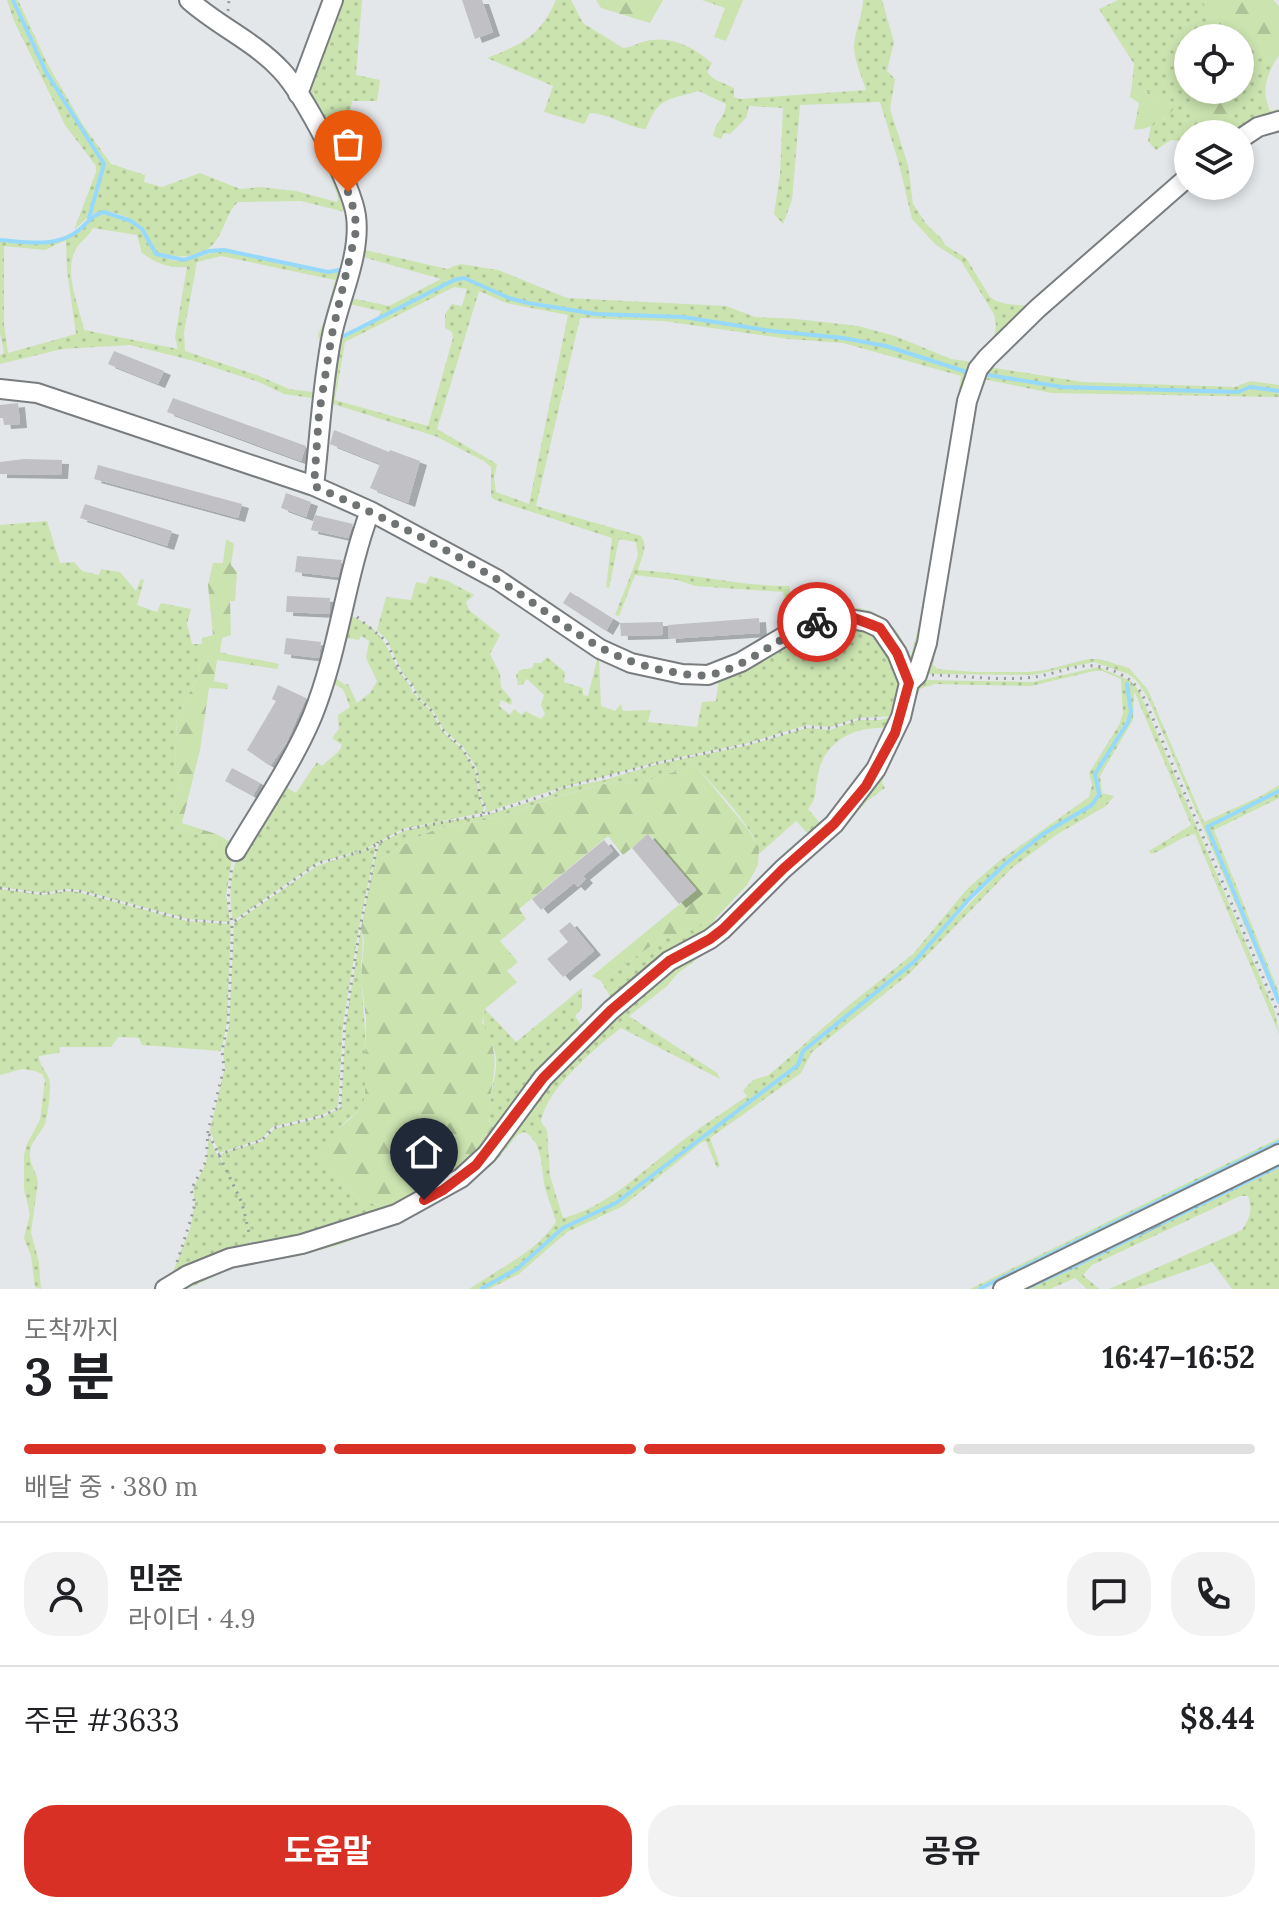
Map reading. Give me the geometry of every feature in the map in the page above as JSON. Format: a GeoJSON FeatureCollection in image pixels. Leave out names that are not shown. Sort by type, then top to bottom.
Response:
{"type":"FeatureCollection","features":[{"type":"Feature","properties":{"kind":"street"},"geometry":{"type":"LineString","coordinates":[[189,0],[273,62],[298,94],[348,192],[355,213],[356,231],[332,334],[319,414],[314,486]]}},
{"type":"Feature","properties":{"kind":"street"},"geometry":{"type":"LineString","coordinates":[[298,94],[333,0]]}},
{"type":"Feature","properties":{"kind":"street"},"geometry":{"type":"LineString","coordinates":[[1254,130],[1279,121]]}},
{"type":"Feature","properties":{"kind":"street"},"geometry":{"type":"LineString","coordinates":[[168,1287],[211,1265],[371,1224],[396,1214],[461,1178],[487,1154],[543,1078],[611,1010],[669,961],[723,929],[834,824],[876,769],[922,663],[935,602],[967,401],[978,369],[1037,309],[1174,189]]}},
{"type":"Feature","properties":{"kind":"street"},"geometry":{"type":"LineString","coordinates":[[0,389],[37,393],[314,486],[370,511],[498,580],[600,649],[646,668],[708,675],[741,662],[800,627],[839,617],[867,622],[880,628],[913,679]]}},
{"type":"Feature","properties":{"kind":"street"},"geometry":{"type":"LineString","coordinates":[[236,851],[312,716],[343,610],[356,551],[370,511]]}},
{"type":"Feature","properties":{"kind":"street"},"geometry":{"type":"LineString","coordinates":[[1003,1289],[1279,1154]]}},
{"type":"Feature","properties":{"kind":"path"},"geometry":{"type":"LineString","coordinates":[[343,610],[367,624],[386,641],[401,673],[418,698],[432,711],[442,729],[462,748],[477,774],[480,798],[485,808],[483,815]]}},
{"type":"Feature","properties":{"kind":"path"},"geometry":{"type":"LineString","coordinates":[[913,679],[1044,677],[1079,665],[1092,664],[1111,668],[1133,680],[1145,700],[1279,1015]]}},
{"type":"Feature","properties":{"kind":"path"},"geometry":{"type":"LineString","coordinates":[[0,888],[43,894],[79,891],[187,920],[232,923],[318,863],[364,851],[378,842],[419,826],[483,815],[560,788],[807,727],[830,728],[858,719],[901,717]]}},
{"type":"Feature","properties":{"kind":"path"},"geometry":{"type":"LineString","coordinates":[[218,1155],[262,1140],[274,1128],[323,1116],[340,1107],[345,1023],[378,842]]}},
{"type":"Feature","properties":{"kind":"path"},"geometry":{"type":"LineString","coordinates":[[168,1287],[184,1247],[195,1203],[191,1190],[206,1161],[208,1131],[224,1068],[222,1051],[228,1023],[232,923],[228,895],[236,851]]}},
{"type":"Feature","properties":{"kind":"path"},"geometry":{"type":"LineString","coordinates":[[208,1131],[242,1203],[252,1253]]}},
{"type":"Feature","properties":{"kind":"green space"},"geometry":{"type":"Polygon","coordinates":[[[7,0],[12,0],[45,72],[103,164],[87,218],[74,230],[96,166],[65,125],[14,21],[7,0]]]}},
{"type":"Feature","properties":{"kind":"green space"},"geometry":{"type":"Polygon","coordinates":[[[15,0],[18,0],[47,63],[83,125],[111,164],[145,175],[144,182],[162,187],[200,173],[240,189],[260,187],[296,191],[337,202],[338,197],[314,140],[280,85],[248,51],[212,28],[178,0],[253,50],[300,106],[351,215],[353,231],[341,281],[347,238],[345,212],[301,201],[238,202],[217,240],[203,252],[186,256],[157,253],[144,230],[126,217],[104,212],[90,215],[105,164],[47,71],[15,0]]]}},
{"type":"Feature","properties":{"kind":"green space"},"geometry":{"type":"Polygon","coordinates":[[[337,0],[362,0],[356,75],[380,80],[377,101],[352,101],[342,150],[343,163],[364,218],[365,250],[447,269],[460,264],[498,270],[567,298],[726,306],[755,317],[858,326],[895,336],[951,359],[973,362],[993,343],[996,326],[994,314],[961,261],[936,245],[912,219],[880,102],[800,105],[792,200],[783,224],[774,214],[780,174],[783,108],[749,106],[746,118],[730,134],[724,133],[721,139],[713,136],[726,104],[699,91],[665,101],[655,111],[646,129],[590,113],[584,124],[544,112],[553,86],[487,58],[529,37],[544,22],[556,0],[571,0],[583,23],[623,48],[662,40],[680,43],[696,51],[712,63],[707,72],[714,79],[734,88],[734,97],[740,99],[866,90],[855,57],[855,40],[863,0],[882,0],[894,42],[887,71],[895,79],[890,109],[908,165],[913,204],[945,245],[966,258],[990,297],[996,301],[1032,306],[1174,177],[1174,184],[979,363],[914,670],[865,618],[789,629],[783,592],[695,586],[677,580],[635,575],[619,616],[615,615],[638,556],[636,542],[619,539],[609,588],[606,587],[612,538],[495,500],[491,497],[491,467],[484,461],[435,436],[333,404],[327,427],[340,337],[464,279],[527,304],[596,315],[682,318],[843,339],[886,347],[967,372],[868,341],[683,316],[596,313],[528,302],[464,277],[454,279],[379,317],[381,311],[349,304],[343,335],[337,334],[360,228],[309,94],[337,0]],[[363,257],[351,298],[389,306],[441,279],[363,257]],[[454,287],[345,342],[335,400],[428,426],[453,338],[452,332],[445,328],[445,314],[452,304],[462,306],[467,289],[454,287]],[[479,291],[437,429],[497,464],[494,478],[496,492],[529,504],[568,315],[506,303],[479,291]],[[580,318],[536,506],[641,536],[644,548],[638,570],[789,586],[796,617],[836,608],[873,612],[895,629],[911,656],[931,576],[961,376],[843,343],[789,339],[663,321],[580,318]]]}},
{"type":"Feature","properties":{"kind":"green space"},"geometry":{"type":"Polygon","coordinates":[[[596,0],[663,0],[650,23],[601,8],[596,0]]]}},
{"type":"Feature","properties":{"kind":"green space"},"geometry":{"type":"Polygon","coordinates":[[[702,0],[743,0],[726,41],[714,37],[725,8],[702,0]]]}},
{"type":"Feature","properties":{"kind":"green space"},"geometry":{"type":"Polygon","coordinates":[[[1118,0],[1201,0],[1219,24],[1174,24],[1174,104],[1192,104],[1192,114],[1206,120],[1174,120],[1174,140],[1156,150],[1148,141],[1151,125],[1165,118],[1162,100],[1132,84],[1134,64],[1099,9],[1118,0]]]}},
{"type":"Feature","properties":{"kind":"green space"},"geometry":{"type":"Polygon","coordinates":[[[1201,0],[1273,0],[1279,6],[1279,55],[1274,63],[1254,48],[1254,24],[1219,24],[1201,0]]]}},
{"type":"Feature","properties":{"kind":"green space"},"geometry":{"type":"Polygon","coordinates":[[[1254,48],[1274,63],[1265,92],[1270,111],[1279,109],[1279,116],[1254,127],[1254,120],[1232,120],[1232,104],[1254,104],[1254,48]]]}},
{"type":"Feature","properties":{"kind":"green space"},"geometry":{"type":"Polygon","coordinates":[[[1132,84],[1162,100],[1171,101],[1173,110],[1150,127],[1134,129],[1139,103],[1130,97],[1132,84]]]}},
{"type":"Feature","properties":{"kind":"green space"},"geometry":{"type":"Polygon","coordinates":[[[1190,104],[1232,104],[1232,120],[1204,120],[1192,115],[1190,104]]]}},
{"type":"Feature","properties":{"kind":"green space"},"geometry":{"type":"Polygon","coordinates":[[[1174,193],[1174,198],[1025,330],[989,367],[1083,382],[1235,387],[1250,381],[1279,385],[1279,390],[1250,386],[1238,391],[1062,386],[981,374],[1062,388],[1238,393],[1250,389],[1279,392],[1279,397],[1051,393],[979,378],[973,396],[933,665],[938,669],[974,672],[1028,672],[1099,659],[1129,668],[1148,690],[1204,822],[1279,785],[1279,790],[1206,827],[1279,1006],[1148,698],[1136,680],[1094,662],[1033,675],[928,674],[923,669],[937,610],[970,396],[980,371],[1174,193]]]}},
{"type":"Feature","properties":{"kind":"green space"},"geometry":{"type":"Polygon","coordinates":[[[99,214],[130,222],[141,230],[156,255],[173,260],[183,261],[224,251],[328,273],[338,271],[339,281],[319,399],[284,394],[259,382],[194,361],[130,345],[62,349],[0,364],[0,355],[4,353],[0,333],[0,241],[41,244],[61,241],[99,214]],[[93,228],[76,249],[71,272],[84,330],[178,349],[175,337],[187,267],[169,266],[148,257],[142,253],[137,235],[93,228]],[[66,240],[45,250],[4,246],[4,324],[8,353],[76,334],[66,240]],[[221,256],[197,262],[184,332],[185,351],[289,389],[313,392],[320,347],[318,334],[335,280],[221,256]]]}},
{"type":"Feature","properties":{"kind":"green space"},"geometry":{"type":"Polygon","coordinates":[[[47,521],[60,563],[74,562],[82,571],[99,575],[101,569],[120,572],[136,591],[141,579],[144,580],[137,605],[157,612],[161,603],[191,609],[187,624],[192,644],[202,644],[199,674],[177,718],[175,769],[180,776],[171,821],[173,826],[207,838],[233,853],[226,896],[230,922],[188,919],[79,890],[43,893],[0,887],[0,525],[47,521]]]}},
{"type":"Feature","properties":{"kind":"green space"},"geometry":{"type":"Polygon","coordinates":[[[226,539],[234,544],[231,565],[237,572],[235,601],[230,601],[231,635],[222,638],[220,652],[279,664],[277,669],[217,660],[214,681],[228,684],[227,689],[209,688],[200,750],[182,823],[216,834],[236,845],[233,853],[207,838],[173,826],[171,821],[180,776],[175,769],[177,718],[199,674],[202,638],[213,635],[208,585],[213,563],[223,563],[226,539]]]}},
{"type":"Feature","properties":{"kind":"green space"},"geometry":{"type":"Polygon","coordinates":[[[430,576],[448,581],[474,595],[466,602],[469,610],[500,635],[490,654],[500,674],[501,687],[512,700],[511,705],[501,700],[499,706],[510,715],[514,709],[522,715],[525,711],[541,719],[545,714],[541,705],[544,695],[527,679],[518,685],[516,675],[520,670],[532,668],[534,663],[541,663],[547,657],[565,672],[564,682],[583,688],[583,695],[588,696],[599,659],[601,706],[615,711],[621,704],[623,711],[651,710],[648,722],[697,727],[702,702],[716,701],[719,677],[803,630],[852,622],[883,640],[900,684],[897,716],[858,718],[830,727],[807,725],[748,743],[658,762],[560,788],[484,813],[486,808],[481,798],[476,767],[463,747],[443,729],[433,711],[418,697],[387,640],[377,630],[386,597],[411,600],[416,582],[426,584],[430,576]]]}},
{"type":"Feature","properties":{"kind":"green space"},"geometry":{"type":"Polygon","coordinates":[[[344,613],[366,623],[379,635],[412,692],[432,712],[442,731],[462,749],[475,769],[484,808],[482,813],[403,829],[363,850],[317,863],[233,921],[231,881],[235,864],[249,832],[279,783],[296,793],[317,762],[322,766],[342,745],[332,738],[339,729],[338,715],[350,707],[343,689],[327,680],[329,673],[348,684],[357,703],[370,693],[377,681],[366,658],[369,641],[361,636],[359,640],[339,637],[344,613]]]}},
{"type":"Feature","properties":{"kind":"green space"},"geometry":{"type":"Polygon","coordinates":[[[1098,667],[1131,681],[1139,691],[1275,1012],[1279,1034],[1195,834],[1151,854],[1149,851],[1191,825],[1134,691],[1133,720],[1100,776],[1102,793],[1114,796],[1106,806],[1056,835],[1012,868],[909,974],[812,1052],[801,1073],[710,1138],[720,1166],[717,1168],[706,1141],[702,1142],[623,1206],[567,1232],[519,1274],[483,1289],[518,1269],[564,1229],[617,1204],[798,1066],[803,1052],[915,961],[1005,866],[1044,835],[1093,805],[1100,794],[1096,774],[1124,731],[1129,713],[1094,774],[1097,793],[1091,804],[1043,833],[1003,864],[914,960],[802,1050],[797,1065],[616,1202],[563,1227],[517,1268],[478,1289],[469,1289],[527,1252],[556,1222],[546,1191],[539,1151],[525,1132],[518,1134],[496,1161],[463,1188],[399,1222],[342,1244],[294,1257],[239,1265],[187,1289],[176,1289],[190,1280],[452,1190],[570,1056],[832,832],[914,686],[923,680],[1033,682],[1098,667]],[[1102,671],[1031,686],[935,684],[920,689],[884,777],[882,783],[885,788],[867,801],[840,831],[765,897],[733,933],[678,973],[667,986],[629,1016],[717,1073],[720,1079],[621,1028],[573,1070],[552,1096],[541,1122],[547,1130],[550,1176],[563,1218],[606,1199],[688,1136],[747,1096],[743,1091],[753,1080],[769,1075],[913,954],[967,889],[1000,860],[1089,797],[1092,785],[1089,773],[1119,725],[1123,713],[1121,679],[1102,671]]]}},
{"type":"Feature","properties":{"kind":"green space"},"geometry":{"type":"Polygon","coordinates":[[[895,718],[892,728],[865,729],[853,733],[833,745],[826,755],[808,809],[824,828],[812,838],[796,821],[759,854],[757,844],[743,821],[695,765],[633,783],[615,781],[552,798],[497,818],[439,828],[374,862],[379,843],[404,831],[483,816],[549,796],[560,789],[749,745],[807,728],[830,730],[858,720],[895,718]]]}},
{"type":"Feature","properties":{"kind":"green space"},"geometry":{"type":"Polygon","coordinates":[[[695,765],[748,829],[759,848],[758,865],[747,885],[715,919],[658,941],[601,981],[592,976],[697,890],[649,834],[623,855],[608,836],[519,909],[526,919],[500,941],[518,962],[507,971],[517,982],[485,1009],[482,1022],[489,1036],[494,1060],[489,1121],[492,1127],[500,1130],[477,1159],[384,1212],[381,1206],[351,1192],[321,1156],[329,1138],[356,1114],[365,1097],[366,1018],[361,978],[364,940],[361,928],[374,862],[439,828],[497,818],[615,781],[633,783],[653,779],[695,765]]]}},
{"type":"Feature","properties":{"kind":"green space"},"geometry":{"type":"Polygon","coordinates":[[[1279,793],[1279,798],[1214,830],[1279,999],[1208,828],[1279,793]]]}},
{"type":"Feature","properties":{"kind":"green space"},"geometry":{"type":"Polygon","coordinates":[[[376,846],[343,1024],[338,1107],[322,1115],[272,1127],[262,1139],[219,1153],[210,1130],[225,1067],[223,1054],[229,1027],[234,923],[317,866],[376,846]]]}},
{"type":"Feature","properties":{"kind":"green space"},"geometry":{"type":"Polygon","coordinates":[[[0,889],[43,895],[78,892],[187,921],[231,924],[227,1023],[221,1051],[142,1045],[139,1038],[118,1037],[111,1047],[60,1047],[59,1053],[39,1056],[50,1085],[45,1124],[30,1152],[38,1182],[31,1233],[39,1262],[41,1289],[35,1287],[31,1256],[24,1238],[30,1214],[24,1189],[24,1155],[40,1120],[45,1080],[42,1074],[22,1069],[0,1075],[0,889]]]}},
{"type":"Feature","properties":{"kind":"green space"},"geometry":{"type":"Polygon","coordinates":[[[715,919],[721,926],[611,998],[601,981],[658,941],[715,919]]]}},
{"type":"Feature","properties":{"kind":"green space"},"geometry":{"type":"Polygon","coordinates":[[[361,928],[365,1097],[361,1107],[340,1127],[321,1156],[351,1192],[381,1206],[384,1212],[253,1248],[250,1239],[250,1249],[172,1274],[190,1229],[195,1203],[193,1189],[206,1163],[209,1136],[224,1163],[220,1155],[225,1152],[263,1141],[274,1129],[323,1117],[341,1107],[346,1023],[361,928]]]}},
{"type":"Feature","properties":{"kind":"green space"},"geometry":{"type":"Polygon","coordinates":[[[582,988],[582,1008],[575,1016],[584,1029],[500,1130],[492,1127],[489,1112],[496,1058],[485,1030],[485,1009],[516,1042],[582,988]]]}},
{"type":"Feature","properties":{"kind":"green space"},"geometry":{"type":"Polygon","coordinates":[[[1279,1138],[1279,1141],[976,1289],[970,1289],[1279,1138]]]}},
{"type":"Feature","properties":{"kind":"green space"},"geometry":{"type":"Polygon","coordinates":[[[1279,1168],[1279,1289],[1232,1289],[1212,1262],[1135,1289],[1109,1289],[1242,1230],[1249,1218],[1250,1206],[1248,1196],[1240,1196],[1092,1265],[1083,1275],[1099,1289],[1087,1289],[1075,1278],[1050,1289],[1029,1289],[1279,1168]]]}},
{"type":"Feature","properties":{"kind":"water"},"geometry":{"type":"Polygon","coordinates":[[[1279,1162],[1279,1168],[1073,1269],[1029,1289],[1019,1289],[1279,1162]]]}},
{"type":"Feature","properties":{"kind":"building"},"geometry":{"type":"Polygon","coordinates":[[[462,0],[482,0],[493,32],[475,39],[462,0]]]}},
{"type":"Feature","properties":{"kind":"building"},"geometry":{"type":"Polygon","coordinates":[[[114,351],[164,371],[158,384],[108,364],[114,351]]]}},
{"type":"Feature","properties":{"kind":"building"},"geometry":{"type":"Polygon","coordinates":[[[173,398],[306,446],[301,461],[167,412],[173,398]]]}},
{"type":"Feature","properties":{"kind":"building"},"geometry":{"type":"Polygon","coordinates":[[[18,403],[20,424],[4,425],[3,418],[0,418],[0,405],[18,403]]]}},
{"type":"Feature","properties":{"kind":"building"},"geometry":{"type":"Polygon","coordinates":[[[334,430],[420,461],[408,503],[370,488],[380,464],[330,444],[334,430]]]}},
{"type":"Feature","properties":{"kind":"building"},"geometry":{"type":"Polygon","coordinates":[[[62,460],[61,475],[0,474],[0,462],[62,460]]]}},
{"type":"Feature","properties":{"kind":"building"},"geometry":{"type":"Polygon","coordinates":[[[98,465],[242,504],[238,518],[94,479],[98,465]]]}},
{"type":"Feature","properties":{"kind":"building"},"geometry":{"type":"Polygon","coordinates":[[[286,493],[311,502],[306,517],[281,508],[286,493]]]}},
{"type":"Feature","properties":{"kind":"building"},"geometry":{"type":"Polygon","coordinates":[[[85,504],[172,531],[167,546],[80,518],[85,504]]]}},
{"type":"Feature","properties":{"kind":"building"},"geometry":{"type":"Polygon","coordinates":[[[315,515],[353,524],[348,538],[311,530],[315,515]]]}},
{"type":"Feature","properties":{"kind":"building"},"geometry":{"type":"Polygon","coordinates":[[[297,556],[342,560],[338,577],[295,572],[297,556]]]}},
{"type":"Feature","properties":{"kind":"building"},"geometry":{"type":"Polygon","coordinates":[[[570,592],[613,619],[606,631],[563,603],[570,592]]]}},
{"type":"Feature","properties":{"kind":"building"},"geometry":{"type":"Polygon","coordinates":[[[287,596],[330,598],[329,614],[286,612],[287,596]]]}},
{"type":"Feature","properties":{"kind":"building"},"geometry":{"type":"Polygon","coordinates":[[[759,618],[760,633],[669,639],[668,625],[759,618]]]}},
{"type":"Feature","properties":{"kind":"building"},"geometry":{"type":"Polygon","coordinates":[[[663,622],[663,635],[621,636],[620,623],[663,622]]]}},
{"type":"Feature","properties":{"kind":"building"},"geometry":{"type":"Polygon","coordinates":[[[286,638],[321,642],[319,658],[284,654],[286,638]]]}},
{"type":"Feature","properties":{"kind":"building"},"geometry":{"type":"Polygon","coordinates":[[[278,685],[306,698],[286,744],[270,766],[247,750],[276,701],[272,699],[278,685]]]}},
{"type":"Feature","properties":{"kind":"building"},"geometry":{"type":"Polygon","coordinates":[[[232,768],[260,783],[253,796],[225,781],[232,768]]]}},
{"type":"Feature","properties":{"kind":"building"},"geometry":{"type":"Polygon","coordinates":[[[648,834],[696,890],[679,904],[632,848],[648,834]]]}},
{"type":"Feature","properties":{"kind":"building"},"geometry":{"type":"Polygon","coordinates":[[[604,840],[613,851],[583,876],[586,879],[578,887],[574,883],[541,910],[532,899],[604,840]]]}},
{"type":"Feature","properties":{"kind":"building"},"geometry":{"type":"Polygon","coordinates":[[[570,922],[594,951],[563,977],[547,959],[568,942],[559,931],[570,922]]]}},
{"type":"Feature","properties":{"kind":"waterway"},"geometry":{"type":"LineString","coordinates":[[13,0],[46,72],[104,164],[89,218]]}},
{"type":"Feature","properties":{"kind":"waterway"},"geometry":{"type":"LineString","coordinates":[[0,240],[52,242],[71,236],[90,219],[104,212],[131,221],[142,229],[156,254],[184,260],[209,251],[224,250],[328,272],[339,270],[340,281]]}},
{"type":"Feature","properties":{"kind":"waterway"},"geometry":{"type":"LineString","coordinates":[[337,335],[344,336],[454,280],[464,278],[528,303],[596,314],[683,317],[843,338],[886,346],[967,372]]}},
{"type":"Feature","properties":{"kind":"waterway"},"geometry":{"type":"LineString","coordinates":[[982,374],[1062,387],[1238,392],[1250,387],[1279,391]]}},
{"type":"Feature","properties":{"kind":"waterway"},"geometry":{"type":"LineString","coordinates":[[481,1289],[517,1269],[563,1228],[616,1203],[798,1065],[803,1051],[915,961],[970,898],[1004,865],[1043,834],[1092,805],[1099,794],[1095,774],[1128,722],[1131,712],[1127,684]]}},
{"type":"Feature","properties":{"kind":"waterway"},"geometry":{"type":"LineString","coordinates":[[1279,791],[1207,827],[1279,1002]]}},
{"type":"Feature","properties":{"kind":"waterway"},"geometry":{"type":"LineString","coordinates":[[979,1289],[1279,1142]]}},
{"type":"Feature","properties":{"kind":"way so far"},"geometry":{"type":"LineString","coordinates":[[348,192],[355,213],[354,249],[332,334],[319,414],[314,486],[415,534],[498,580],[600,649],[646,668],[708,675],[741,662],[800,627],[817,622]]}},
{"type":"Feature","properties":{"kind":"route"},"geometry":{"type":"LineString","coordinates":[[424,1200],[461,1178],[487,1154],[543,1078],[611,1010],[669,961],[723,929],[757,893],[834,824],[866,786],[901,717],[909,683],[904,666],[880,628],[854,618],[827,618],[817,622]]}}]}
